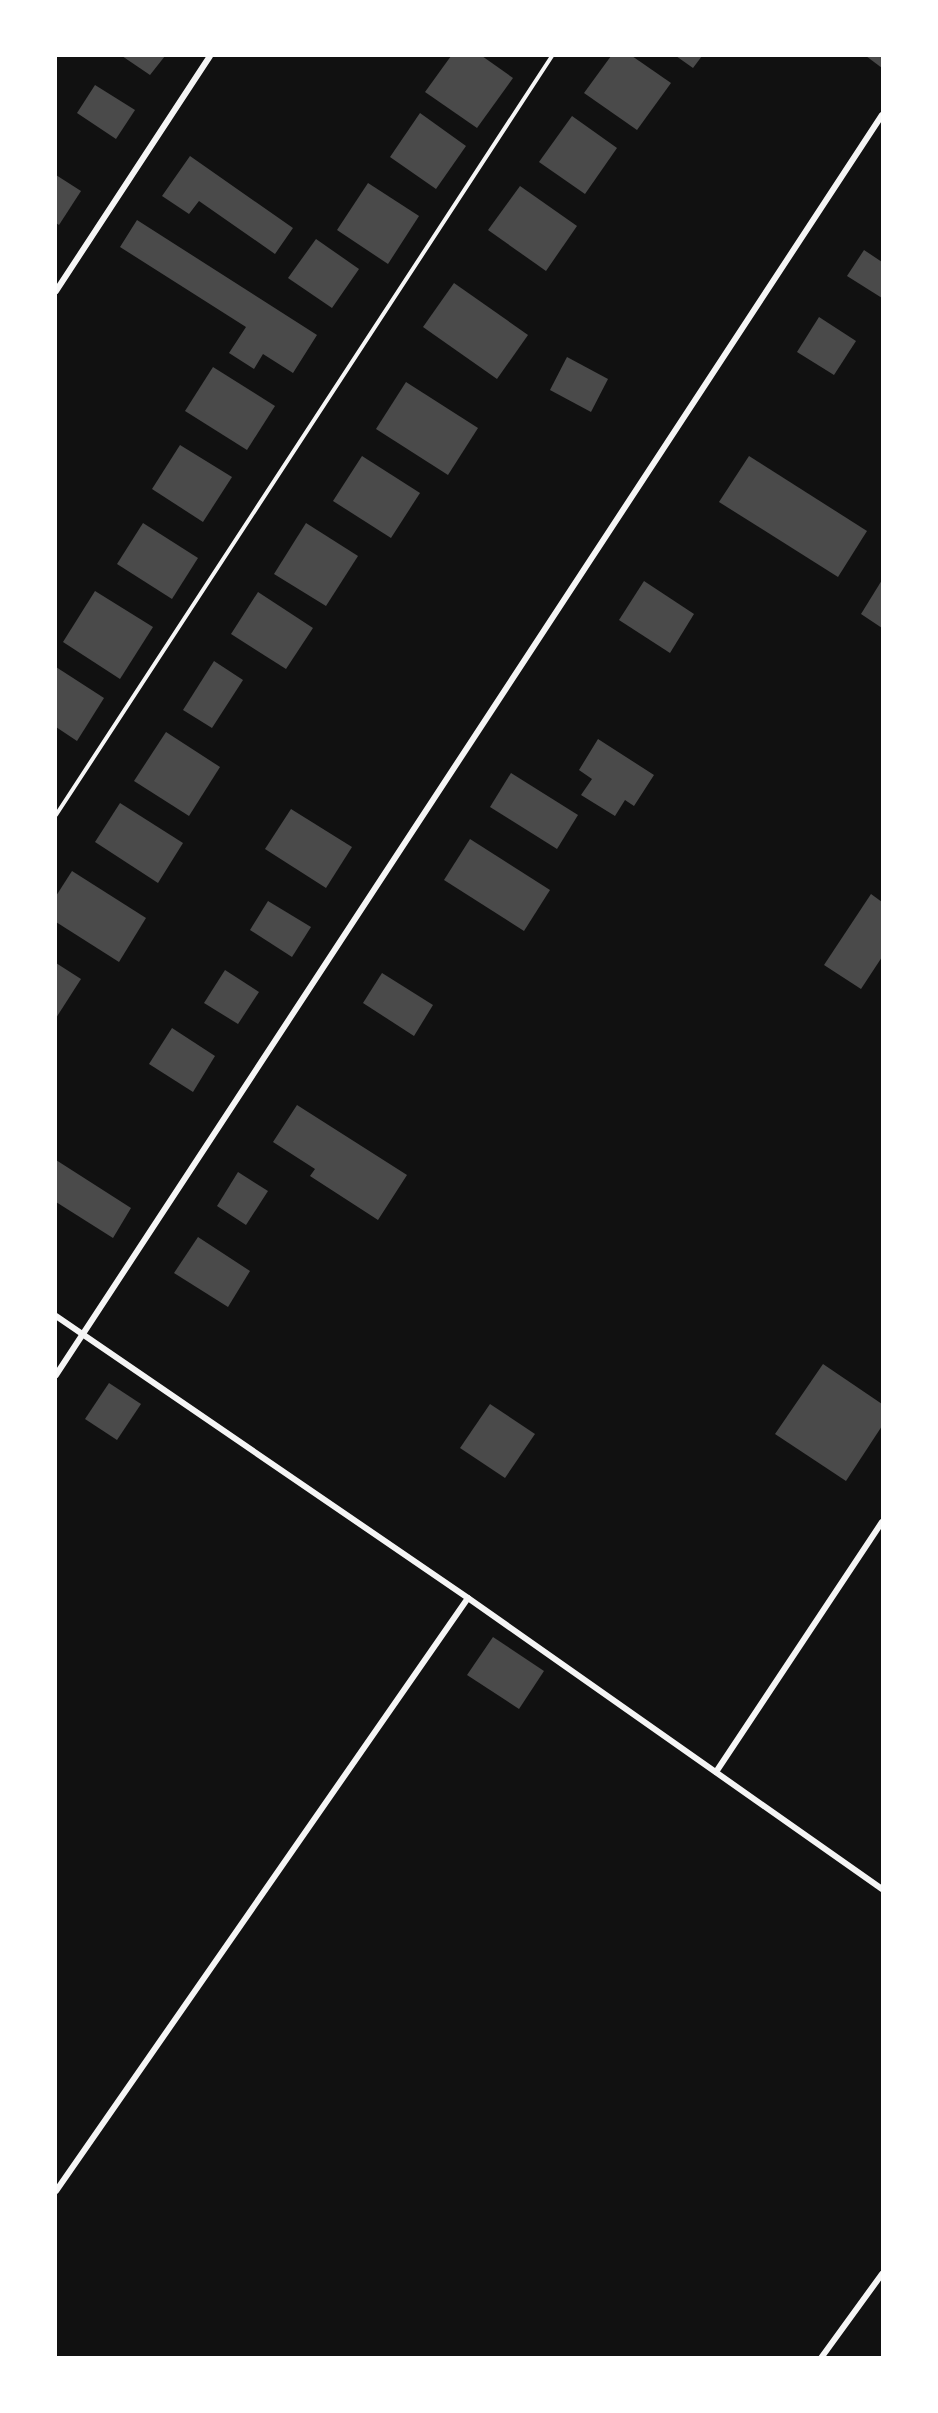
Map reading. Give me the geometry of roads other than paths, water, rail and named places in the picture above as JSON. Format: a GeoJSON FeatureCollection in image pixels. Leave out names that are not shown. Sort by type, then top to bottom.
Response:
{"type":"FeatureCollection","features":[{"type":"Feature","properties":{"kind":"street"},"geometry":{"type":"LineString","coordinates":[[56,291],[210,56]]}},
{"type":"Feature","properties":{"kind":"street"},"geometry":{"type":"LineString","coordinates":[[56,1375],[82,1332],[882,115]]}},
{"type":"Feature","properties":{"kind":"street"},"geometry":{"type":"LineString","coordinates":[[56,1316],[468,1598],[882,1889]]}},
{"type":"Feature","properties":{"kind":"street"},"geometry":{"type":"LineString","coordinates":[[716,1772],[882,1522]]}},
{"type":"Feature","properties":{"kind":"street"},"geometry":{"type":"LineString","coordinates":[[56,2191],[468,1598]]}},
{"type":"Feature","properties":{"kind":"street"},"geometry":{"type":"LineString","coordinates":[[821,2358],[882,2274]]}}]}
